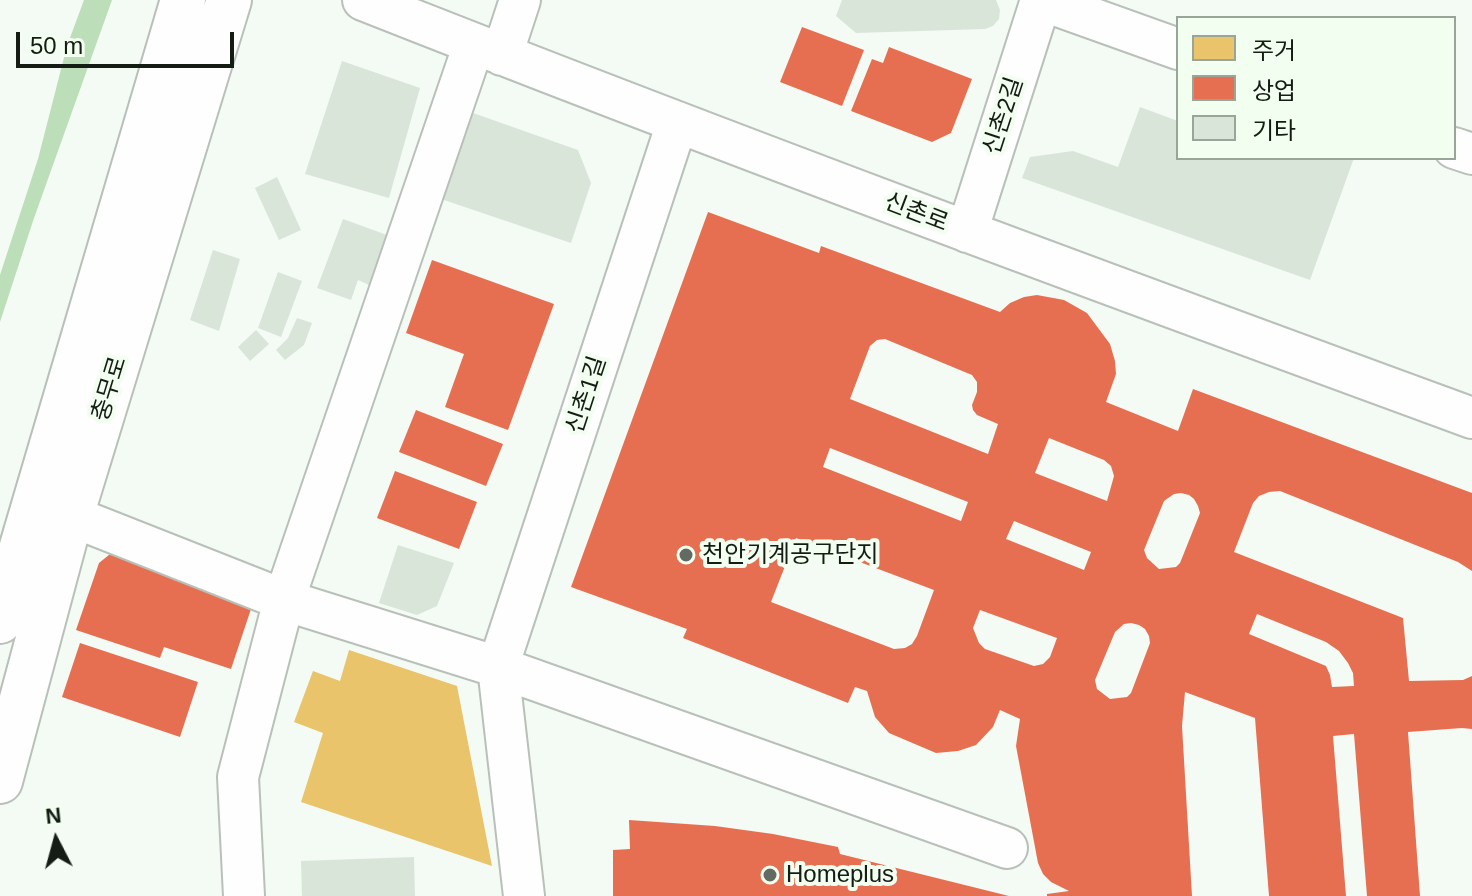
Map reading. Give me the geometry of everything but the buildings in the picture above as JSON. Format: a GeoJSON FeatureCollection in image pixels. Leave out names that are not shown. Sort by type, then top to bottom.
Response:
{"type":"FeatureCollection","features":[{"type":"Feature","properties":{"kind":"main road","name":"충무로"},"geometry":{"type":"LineString","coordinates":[[0,621],[183,0]]}},
{"type":"Feature","properties":{"kind":"main road","name":"충무로"},"geometry":{"type":"LineString","coordinates":[[0,781],[71,516],[229,0]]}},
{"type":"Feature","properties":{"kind":"street","name":"신촌로"},"geometry":{"type":"LineString","coordinates":[[363,0],[677,123],[1472,418]]}},
{"type":"Feature","properties":{"kind":"street"},"geometry":{"type":"LineString","coordinates":[[244,896],[238,777],[284,600],[488,49],[520,0]]}},
{"type":"Feature","properties":{"kind":"street"},"geometry":{"type":"LineString","coordinates":[[1041,0],[1176,48]]}},
{"type":"Feature","properties":{"kind":"street","name":"신촌2길"},"geometry":{"type":"LineString","coordinates":[[967,232],[1041,0]]}},
{"type":"Feature","properties":{"kind":"street","name":"신촌1길"},"geometry":{"type":"LineString","coordinates":[[524,896],[498,667],[677,123]]}},
{"type":"Feature","properties":{"kind":"street"},"geometry":{"type":"LineString","coordinates":[[0,546],[44,402],[92,264],[121,210]]}},
{"type":"Feature","properties":{"kind":"street"},"geometry":{"type":"LineString","coordinates":[[71,516],[284,600],[498,667],[1007,848]]}},
{"type":"Feature","properties":{"kind":"shaded area"},"geometry":{"type":"Polygon","coordinates":[[[84,0],[112,0],[0,322],[0,275],[38,159],[67,46],[84,0]]]}},
{"type":"Feature","properties":{"kind":"place","name":"천안기계공구단지"},"geometry":{"type":"Point","coordinates":[686,555]}},
{"type":"Feature","properties":{"kind":"place","name":"Homeplus"},"geometry":{"type":"Point","coordinates":[770,875]}}]}
